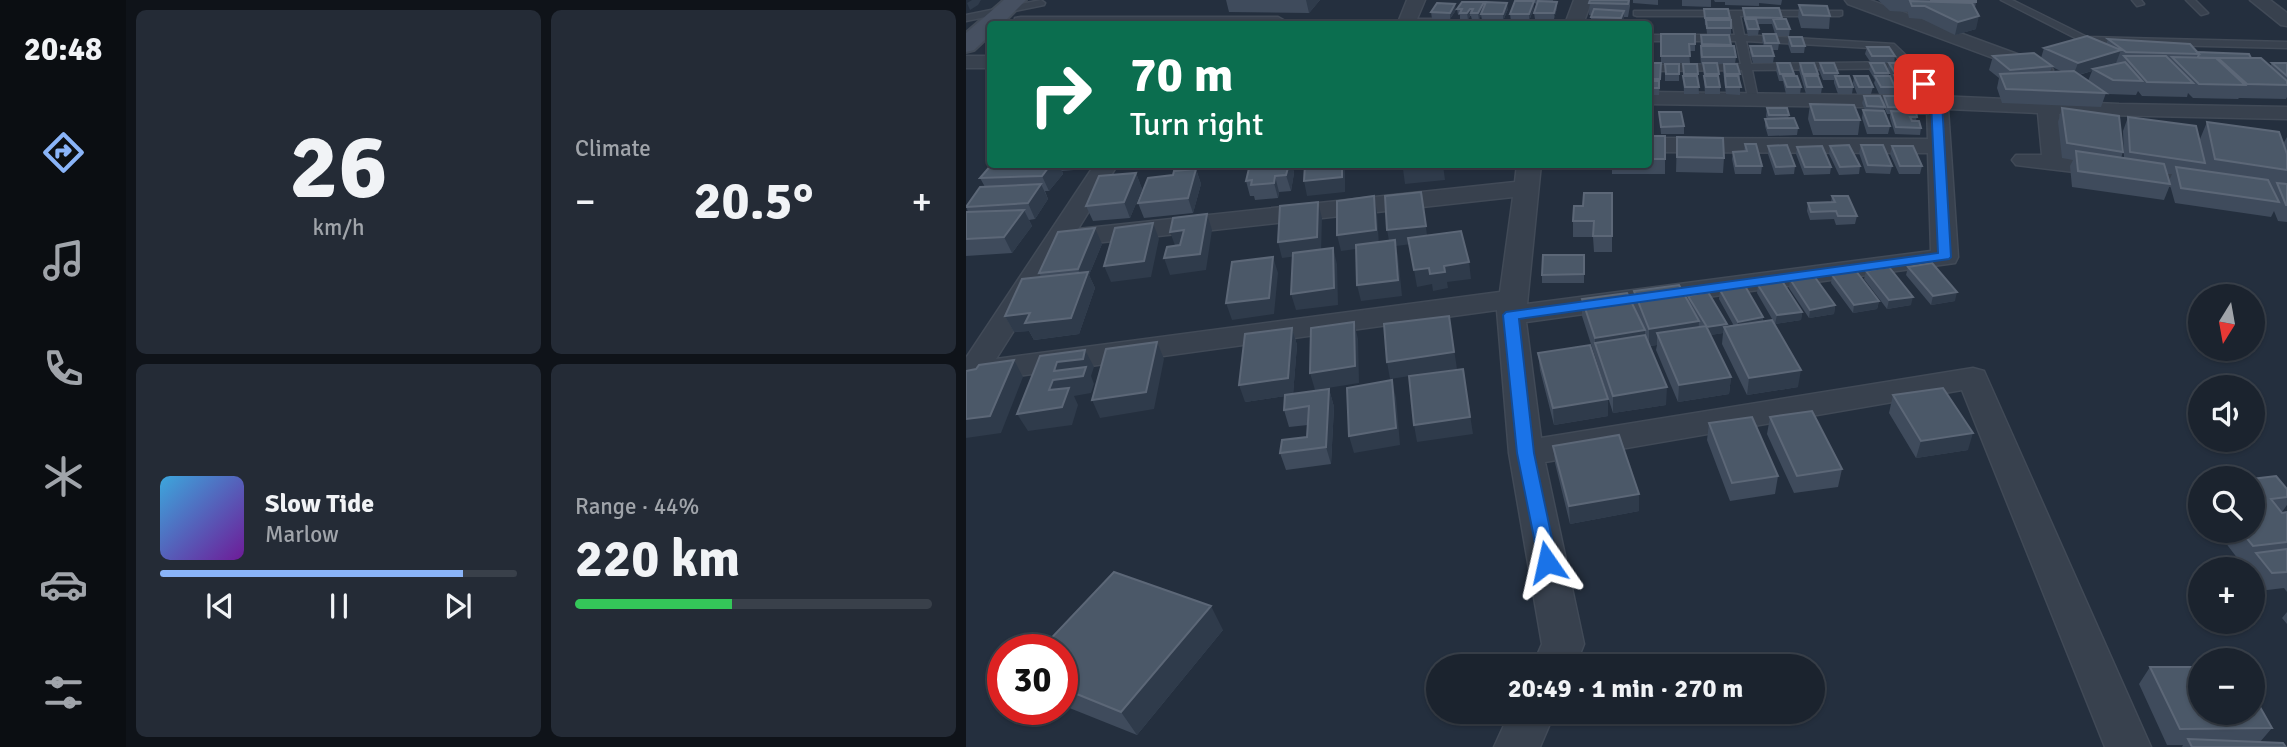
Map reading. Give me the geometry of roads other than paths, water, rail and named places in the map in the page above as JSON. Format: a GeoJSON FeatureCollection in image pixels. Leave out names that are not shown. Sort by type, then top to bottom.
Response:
{"type":"FeatureCollection","features":[{"type":"Feature","properties":{"kind":"main road"},"geometry":{"type":"LineString","coordinates":[[1015,14],[1043,2]]}},
{"type":"Feature","properties":{"kind":"street"},"geometry":{"type":"LineString","coordinates":[[1409,21],[1416,0]]}},
{"type":"Feature","properties":{"kind":"street"},"geometry":{"type":"LineString","coordinates":[[1575,21],[1583,0]]}},
{"type":"Feature","properties":{"kind":"street"},"geometry":{"type":"LineString","coordinates":[[1854,0],[2063,77]]}},
{"type":"Feature","properties":{"kind":"street"},"geometry":{"type":"LineString","coordinates":[[2259,0],[2287,21]]}},
{"type":"Feature","properties":{"kind":"street"},"geometry":{"type":"LineString","coordinates":[[1015,14],[1245,21]]}},
{"type":"Feature","properties":{"kind":"street"},"geometry":{"type":"LineString","coordinates":[[2099,90],[2119,110],[2125,171]]}},
{"type":"Feature","properties":{"kind":"street"},"geometry":{"type":"LineString","coordinates":[[1652,98],[1937,102],[2119,110],[2287,113]]}},
{"type":"Feature","properties":{"kind":"street"},"geometry":{"type":"LineString","coordinates":[[969,377],[1512,307],[1945,257],[1937,102]]}},
{"type":"Feature","properties":{"kind":"street"},"geometry":{"type":"LineString","coordinates":[[2048,107],[2054,163]]}},
{"type":"Feature","properties":{"kind":"street"},"geometry":{"type":"LineString","coordinates":[[1652,145],[1939,146]]}},
{"type":"Feature","properties":{"kind":"street"},"geometry":{"type":"LineString","coordinates":[[2024,160],[2125,171],[2202,174],[2287,198]]}},
{"type":"Feature","properties":{"kind":"street"},"geometry":{"type":"LineString","coordinates":[[969,377],[1104,168]]}},
{"type":"Feature","properties":{"kind":"street"},"geometry":{"type":"LineString","coordinates":[[2278,173],[2287,198]]}},
{"type":"Feature","properties":{"kind":"street"},"geometry":{"type":"LineString","coordinates":[[1058,239],[1528,176],[1512,307],[1526,453],[1563,644],[1559,654]]}},
{"type":"Feature","properties":{"kind":"street"},"geometry":{"type":"LineString","coordinates":[[1526,453],[1973,378],[2128,747]]}},
{"type":"Feature","properties":{"kind":"street"},"geometry":{"type":"LineString","coordinates":[[1517,747],[1528,724]]}},
{"type":"Feature","properties":{"kind":"lane"},"geometry":{"type":"LineString","coordinates":[[2005,0],[2085,40],[2287,45]]}},
{"type":"Feature","properties":{"kind":"lane"},"geometry":{"type":"LineString","coordinates":[[2190,0],[2204,13]]}},
{"type":"Feature","properties":{"kind":"lane"},"geometry":{"type":"LineString","coordinates":[[1637,13],[1839,13]]}},
{"type":"Feature","properties":{"kind":"lane"},"geometry":{"type":"LineString","coordinates":[[1735,13],[1753,99]]}},
{"type":"Feature","properties":{"kind":"lane"},"geometry":{"type":"LineString","coordinates":[[966,18],[1015,14]]}},
{"type":"Feature","properties":{"kind":"lane"},"geometry":{"type":"LineString","coordinates":[[1652,38],[1740,38],[1891,46],[1911,65],[1937,102]]}},
{"type":"Feature","properties":{"kind":"lane"},"geometry":{"type":"LineString","coordinates":[[1652,68],[1911,65]]}}]}
